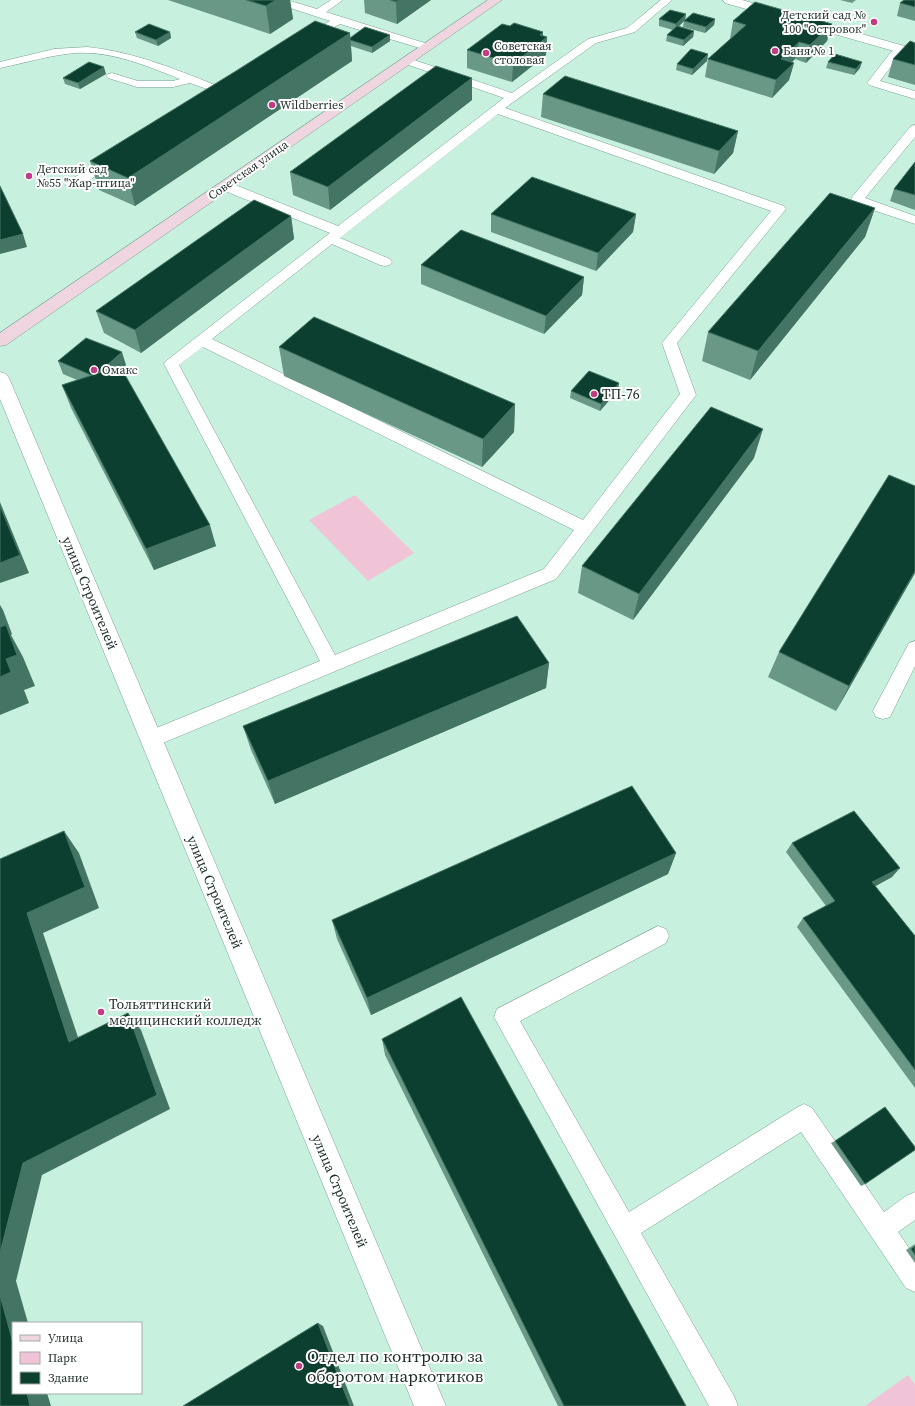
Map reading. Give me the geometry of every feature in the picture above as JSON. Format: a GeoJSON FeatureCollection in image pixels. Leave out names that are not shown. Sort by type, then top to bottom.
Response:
{"type":"FeatureCollection","features":[{"type":"Feature","properties":{"kind":"main road","name":"Советская улица"},"geometry":{"type":"LineString","coordinates":[[0,341],[496,0]]}},
{"type":"Feature","properties":{"kind":"street"},"geometry":{"type":"LineString","coordinates":[[729,0],[915,53]]}},
{"type":"Feature","properties":{"kind":"street","name":"улица Строителей"},"geometry":{"type":"LineString","coordinates":[[0,378],[430,1406]]}},
{"type":"Feature","properties":{"kind":"lane"},"geometry":{"type":"LineString","coordinates":[[276,0],[427,47]]}},
{"type":"Feature","properties":{"kind":"lane"},"geometry":{"type":"LineString","coordinates":[[318,13],[338,0]]}},
{"type":"Feature","properties":{"kind":"lane"},"geometry":{"type":"LineString","coordinates":[[331,665],[171,364],[496,109],[592,41],[631,30],[667,0]]}},
{"type":"Feature","properties":{"kind":"lane"},"geometry":{"type":"LineString","coordinates":[[298,43],[339,20]]}},
{"type":"Feature","properties":{"kind":"lane"},"geometry":{"type":"LineString","coordinates":[[901,49],[895,54],[873,83],[915,95]]}},
{"type":"Feature","properties":{"kind":"lane"},"geometry":{"type":"LineString","coordinates":[[0,65],[58,52],[87,50],[120,54],[221,91]]}},
{"type":"Feature","properties":{"kind":"lane"},"geometry":{"type":"LineString","coordinates":[[407,61],[513,97]]}},
{"type":"Feature","properties":{"kind":"lane"},"geometry":{"type":"LineString","coordinates":[[112,76],[137,84],[173,84],[189,80]]}},
{"type":"Feature","properties":{"kind":"lane"},"geometry":{"type":"LineString","coordinates":[[207,100],[234,83]]}},
{"type":"Feature","properties":{"kind":"lane"},"geometry":{"type":"LineString","coordinates":[[151,739],[550,574],[688,395],[669,343],[779,209],[496,109]]}},
{"type":"Feature","properties":{"kind":"lane"},"geometry":{"type":"LineString","coordinates":[[915,129],[857,200],[915,220]]}},
{"type":"Feature","properties":{"kind":"lane"},"geometry":{"type":"LineString","coordinates":[[72,185],[126,151]]}},
{"type":"Feature","properties":{"kind":"lane"},"geometry":{"type":"LineString","coordinates":[[225,186],[335,235],[385,262]]}},
{"type":"Feature","properties":{"kind":"lane"},"geometry":{"type":"LineString","coordinates":[[201,340],[585,528]]}},
{"type":"Feature","properties":{"kind":"lane"},"geometry":{"type":"LineString","coordinates":[[883,711],[915,648]]}},
{"type":"Feature","properties":{"kind":"lane"},"geometry":{"type":"LineString","coordinates":[[658,936],[505,1017],[724,1406]]}},
{"type":"Feature","properties":{"kind":"lane"},"geometry":{"type":"LineString","coordinates":[[624,1229],[804,1116],[915,1279]]}},
{"type":"Feature","properties":{"kind":"lane"},"geometry":{"type":"LineString","coordinates":[[881,1229],[915,1205]]}},
{"type":"Feature","properties":{"kind":"green space"},"geometry":{"type":"Polygon","coordinates":[[[355,495],[414,553],[368,581],[309,520],[355,495]]]}},
{"type":"Feature","properties":{"kind":"green space"},"geometry":{"type":"Polygon","coordinates":[[[908,1375],[915,1385],[915,1406],[865,1406],[908,1375]]]}},
{"type":"Feature","properties":{"kind":"building"},"geometry":{"type":"Polygon","coordinates":[[[246,0],[276,0],[266,6],[246,0]]]}},
{"type":"Feature","properties":{"kind":"building"},"geometry":{"type":"Polygon","coordinates":[[[904,0],[915,0],[915,7],[900,3],[904,0]]]}},
{"type":"Feature","properties":{"kind":"building","name":"Баня № 1"},"geometry":{"type":"Polygon","coordinates":[[[755,2],[832,24],[810,45],[799,42],[781,59],[794,63],[776,80],[708,59],[746,25],[733,21],[755,2]]]}},
{"type":"Feature","properties":{"kind":"building"},"geometry":{"type":"Polygon","coordinates":[[[670,10],[686,14],[676,24],[659,19],[670,10]]]}},
{"type":"Feature","properties":{"kind":"building"},"geometry":{"type":"Polygon","coordinates":[[[693,13],[715,19],[706,27],[684,21],[693,13]]]}},
{"type":"Feature","properties":{"kind":"building"},"geometry":{"type":"Polygon","coordinates":[[[315,21],[350,33],[128,178],[90,161],[236,71],[315,21]]]}},
{"type":"Feature","properties":{"kind":"building"},"geometry":{"type":"Polygon","coordinates":[[[514,23],[543,32],[540,35],[547,37],[513,64],[467,50],[502,24],[510,26],[514,23]]]}},
{"type":"Feature","properties":{"kind":"building"},"geometry":{"type":"Polygon","coordinates":[[[149,24],[170,32],[156,40],[135,32],[149,24]]]}},
{"type":"Feature","properties":{"kind":"building"},"geometry":{"type":"Polygon","coordinates":[[[677,26],[694,31],[684,40],[667,35],[677,26]]]}},
{"type":"Feature","properties":{"kind":"building"},"geometry":{"type":"Polygon","coordinates":[[[365,27],[390,35],[372,47],[350,40],[350,38],[365,27]]]}},
{"type":"Feature","properties":{"kind":"building"},"geometry":{"type":"Polygon","coordinates":[[[910,41],[915,43],[915,65],[893,59],[910,41]]]}},
{"type":"Feature","properties":{"kind":"building"},"geometry":{"type":"Polygon","coordinates":[[[691,49],[708,54],[693,69],[677,64],[691,49]]]}},
{"type":"Feature","properties":{"kind":"building"},"geometry":{"type":"Polygon","coordinates":[[[835,54],[862,62],[856,69],[828,62],[835,54]]]}},
{"type":"Feature","properties":{"kind":"building"},"geometry":{"type":"Polygon","coordinates":[[[89,62],[104,67],[78,83],[63,78],[89,62]]]}},
{"type":"Feature","properties":{"kind":"building"},"geometry":{"type":"Polygon","coordinates":[[[436,66],[472,78],[328,187],[290,172],[436,66]]]}},
{"type":"Feature","properties":{"kind":"building"},"geometry":{"type":"Polygon","coordinates":[[[565,76],[738,131],[719,151],[543,94],[565,76]]]}},
{"type":"Feature","properties":{"kind":"building"},"geometry":{"type":"Polygon","coordinates":[[[915,162],[915,195],[894,189],[915,162]]]}},
{"type":"Feature","properties":{"kind":"building"},"geometry":{"type":"Polygon","coordinates":[[[532,177],[636,214],[598,253],[491,214],[532,177]]]}},
{"type":"Feature","properties":{"kind":"building"},"geometry":{"type":"Polygon","coordinates":[[[0,186],[23,234],[0,240],[0,186]]]}},
{"type":"Feature","properties":{"kind":"building"},"geometry":{"type":"Polygon","coordinates":[[[830,193],[875,208],[758,351],[708,332],[830,193]]]}},
{"type":"Feature","properties":{"kind":"building"},"geometry":{"type":"Polygon","coordinates":[[[254,200],[291,216],[135,330],[96,311],[254,200]]]}},
{"type":"Feature","properties":{"kind":"building"},"geometry":{"type":"Polygon","coordinates":[[[461,230],[584,277],[546,316],[421,265],[461,230]]]}},
{"type":"Feature","properties":{"kind":"building"},"geometry":{"type":"Polygon","coordinates":[[[314,317],[515,404],[483,439],[279,347],[314,317]]]}},
{"type":"Feature","properties":{"kind":"building"},"geometry":{"type":"Polygon","coordinates":[[[86,338],[122,352],[97,374],[91,375],[58,361],[86,338]]]}},
{"type":"Feature","properties":{"kind":"building"},"geometry":{"type":"Polygon","coordinates":[[[120,366],[210,525],[146,549],[62,385],[120,366]]]}},
{"type":"Feature","properties":{"kind":"building","name":"ТП-76"},"geometry":{"type":"Polygon","coordinates":[[[589,371],[619,383],[601,404],[571,391],[589,371]]]}},
{"type":"Feature","properties":{"kind":"building"},"geometry":{"type":"Polygon","coordinates":[[[711,407],[763,429],[639,594],[582,566],[711,407]]]}},
{"type":"Feature","properties":{"kind":"building"},"geometry":{"type":"Polygon","coordinates":[[[889,475],[915,486],[915,571],[849,686],[779,652],[889,475]]]}},
{"type":"Feature","properties":{"kind":"building"},"geometry":{"type":"Polygon","coordinates":[[[0,506],[20,555],[0,563],[0,506]]]}},
{"type":"Feature","properties":{"kind":"building"},"geometry":{"type":"Polygon","coordinates":[[[517,616],[549,663],[268,781],[243,726],[517,616]]]}},
{"type":"Feature","properties":{"kind":"building"},"geometry":{"type":"Polygon","coordinates":[[[6,625],[17,655],[6,659],[11,672],[0,677],[0,627],[6,625]]]}},
{"type":"Feature","properties":{"kind":"building"},"geometry":{"type":"Polygon","coordinates":[[[632,786],[676,853],[367,998],[332,920],[632,786]]]}},
{"type":"Feature","properties":{"kind":"building"},"geometry":{"type":"Polygon","coordinates":[[[854,811],[900,868],[872,882],[915,936],[915,1070],[803,918],[835,901],[792,843],[854,811]]]}},
{"type":"Feature","properties":{"kind":"building"},"geometry":{"type":"Polygon","coordinates":[[[64,831],[85,887],[27,913],[69,1042],[128,1013],[157,1095],[23,1163],[0,1253],[0,859],[64,831]]]}},
{"type":"Feature","properties":{"kind":"building"},"geometry":{"type":"Polygon","coordinates":[[[461,997],[686,1406],[564,1406],[382,1039],[461,997]]]}},
{"type":"Feature","properties":{"kind":"building"},"geometry":{"type":"Polygon","coordinates":[[[885,1107],[915,1147],[915,1150],[865,1184],[835,1141],[885,1107]]]}},
{"type":"Feature","properties":{"kind":"building"},"geometry":{"type":"Polygon","coordinates":[[[915,1246],[915,1255],[911,1249],[915,1246]]]}},
{"type":"Feature","properties":{"kind":"building"},"geometry":{"type":"Polygon","coordinates":[[[0,1295],[12,1339],[12,1394],[27,1394],[30,1406],[0,1406],[0,1295]]]}},
{"type":"Feature","properties":{"kind":"building","name":"Отдел по контролю за оборотом наркотиков"},"geometry":{"type":"Polygon","coordinates":[[[318,1323],[350,1406],[183,1406],[318,1323]]]}},
{"type":"Feature","properties":{"kind":"place","name":"Детский сад № 100 \"Островок\""},"geometry":{"type":"Point","coordinates":[874,22]}},
{"type":"Feature","properties":{"kind":"place","name":"Баня № 1"},"geometry":{"type":"Point","coordinates":[775,51]}},
{"type":"Feature","properties":{"kind":"place","name":"Советская столовая"},"geometry":{"type":"Point","coordinates":[486,53]}},
{"type":"Feature","properties":{"kind":"place","name":"Wildberries"},"geometry":{"type":"Point","coordinates":[272,105]}},
{"type":"Feature","properties":{"kind":"place","name":"Детский сад №55 \"Жар-птица\""},"geometry":{"type":"Point","coordinates":[29,176]}},
{"type":"Feature","properties":{"kind":"place","name":"Омакс"},"geometry":{"type":"Point","coordinates":[94,370]}},
{"type":"Feature","properties":{"kind":"place","name":"ТП-76"},"geometry":{"type":"Point","coordinates":[594,394]}},
{"type":"Feature","properties":{"kind":"place","name":"Тольяттинский медицинский колледж"},"geometry":{"type":"Point","coordinates":[101,1012]}},
{"type":"Feature","properties":{"kind":"place","name":"Отдел по контролю за оборотом наркотиков"},"geometry":{"type":"Point","coordinates":[299,1366]}}]}
